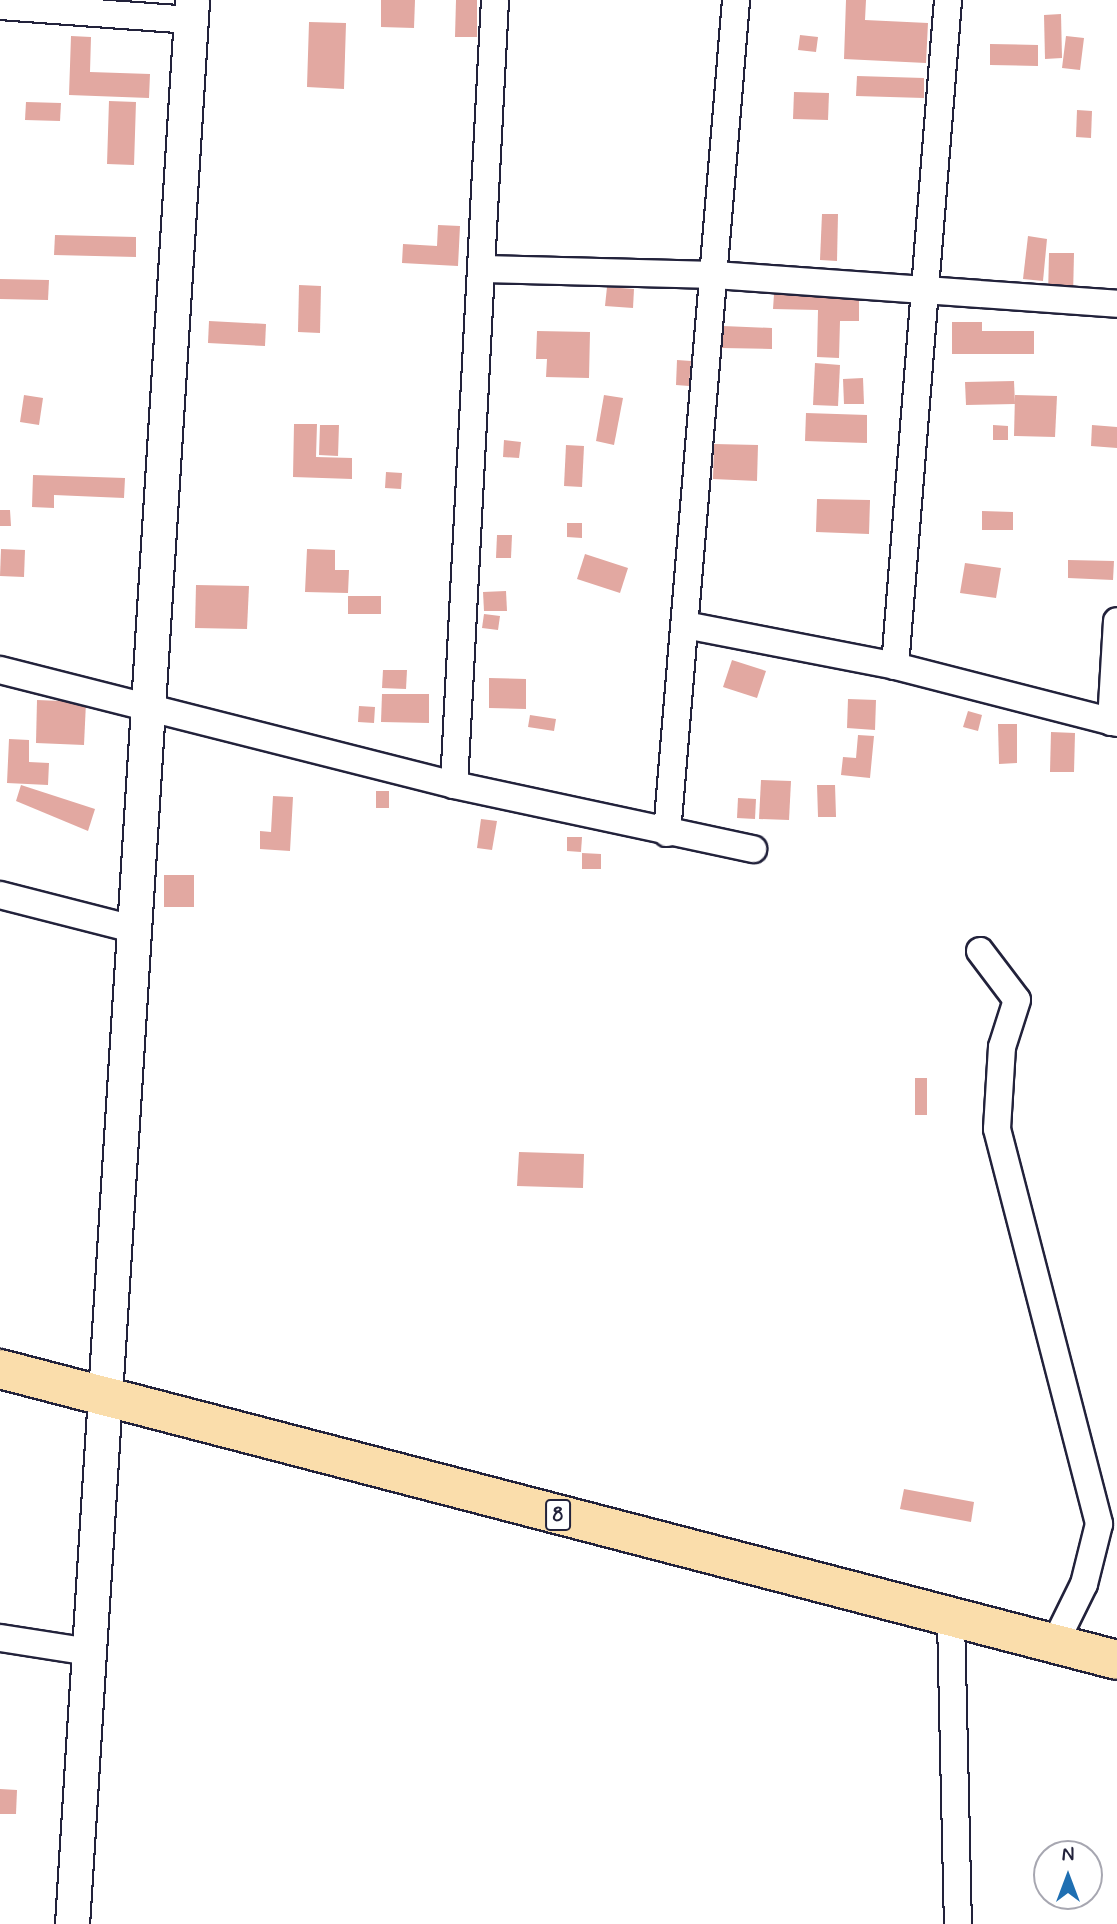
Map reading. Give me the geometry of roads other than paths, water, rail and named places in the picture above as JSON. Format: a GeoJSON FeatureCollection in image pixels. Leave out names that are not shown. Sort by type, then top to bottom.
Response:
{"type":"FeatureCollection","features":[{"type":"Feature","properties":{"kind":"main road","name":"8"},"geometry":{"type":"LineString","coordinates":[[0,1369],[951,1619],[1117,1660]]}},
{"type":"Feature","properties":{"kind":"street"},"geometry":{"type":"LineString","coordinates":[[454,785],[484,269],[495,0]]}},
{"type":"Feature","properties":{"kind":"street"},"geometry":{"type":"LineString","coordinates":[[667,833],[736,0]]}},
{"type":"Feature","properties":{"kind":"street"},"geometry":{"type":"LineString","coordinates":[[895,666],[948,0]]}},
{"type":"Feature","properties":{"kind":"street"},"geometry":{"type":"LineString","coordinates":[[0,6],[191,10],[72,1924]]}},
{"type":"Feature","properties":{"kind":"street"},"geometry":{"type":"LineString","coordinates":[[484,269],[715,275],[1117,303]]}},
{"type":"Feature","properties":{"kind":"street"},"geometry":{"type":"LineString","coordinates":[[685,625],[895,666],[1114,722],[1117,621]]}},
{"type":"Feature","properties":{"kind":"street"},"geometry":{"type":"LineString","coordinates":[[0,670],[147,704],[454,785],[667,833],[753,849]]}},
{"type":"Feature","properties":{"kind":"street"},"geometry":{"type":"LineString","coordinates":[[0,895],[133,929]]}},
{"type":"Feature","properties":{"kind":"street"},"geometry":{"type":"LineString","coordinates":[[980,951],[1017,1000],[1002,1046],[997,1129],[1099,1524],[1084,1584],[1055,1643]]}},
{"type":"Feature","properties":{"kind":"street"},"geometry":{"type":"LineString","coordinates":[[951,1619],[958,1924]]}},
{"type":"Feature","properties":{"kind":"street"},"geometry":{"type":"LineString","coordinates":[[0,1638],[89,1652]]}}]}
